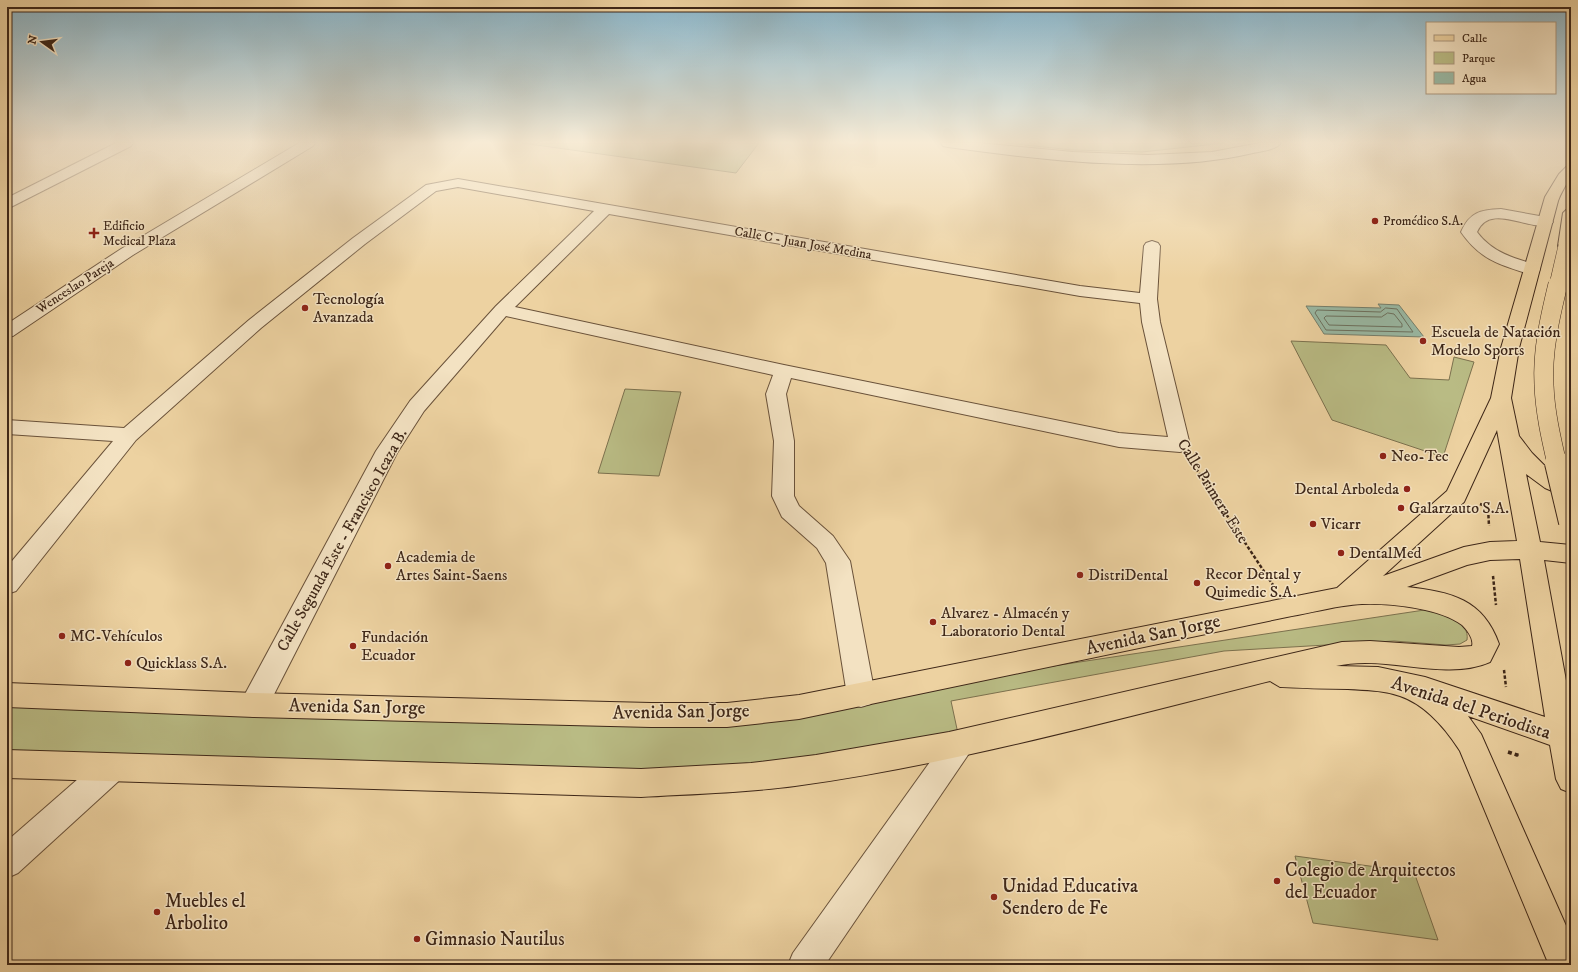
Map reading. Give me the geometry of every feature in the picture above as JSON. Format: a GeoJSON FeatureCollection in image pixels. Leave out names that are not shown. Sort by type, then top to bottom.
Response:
{"type":"FeatureCollection","features":[{"type":"Feature","properties":{"kind":"main road"},"geometry":{"type":"LineString","coordinates":[[1353,595],[1456,496],[1502,398],[1510,348],[1555,188]]}},
{"type":"Feature","properties":{"kind":"main road"},"geometry":{"type":"LineString","coordinates":[[1571,213],[1566,246],[1547,339],[1544,367],[1547,411],[1571,522]]}},
{"type":"Feature","properties":{"kind":"main road"},"geometry":{"type":"LineString","coordinates":[[1502,398],[1566,738],[1571,779]]}},
{"type":"Feature","properties":{"kind":"main road"},"geometry":{"type":"LineString","coordinates":[[1508,434],[1518,452],[1528,464],[1556,485],[1571,491]]}},
{"type":"Feature","properties":{"kind":"main road"},"geometry":{"type":"LineString","coordinates":[[1353,595],[1464,556],[1490,551],[1530,550],[1571,554]]}},
{"type":"Feature","properties":{"kind":"main road"},"geometry":{"type":"LineString","coordinates":[[7,764],[641,783],[736,779],[809,770],[960,744],[1342,653],[1370,652],[1459,658],[1474,657],[1481,654],[1486,644],[1483,634],[1472,619],[1453,607],[1427,600],[1353,595]]}},
{"type":"Feature","properties":{"kind":"main road","name":"Avenida San Jorge"},"geometry":{"type":"LineString","coordinates":[[7,695],[254,705],[652,715],[727,715],[799,707],[1287,607],[1353,595]]}},
{"type":"Feature","properties":{"kind":"main road","name":"Avenida del Periodista"},"geometry":{"type":"LineString","coordinates":[[1251,674],[1378,679],[1425,689],[1566,738]]}},
{"type":"Feature","properties":{"kind":"main road"},"geometry":{"type":"LineString","coordinates":[[1402,684],[1435,700],[1462,728],[1471,742],[1566,965]]}},
{"type":"Feature","properties":{"kind":"street"},"geometry":{"type":"LineString","coordinates":[[7,204],[38,188]]}},
{"type":"Feature","properties":{"kind":"street","name":"Wenceslao Pareja"},"geometry":{"type":"LineString","coordinates":[[7,332],[133,248],[232,188]]}},
{"type":"Feature","properties":{"kind":"street","name":"Calle C - Juan José Medina"},"geometry":{"type":"LineString","coordinates":[[7,584],[129,435],[255,324],[359,241],[431,188]]}},
{"type":"Feature","properties":{"kind":"street","name":"Calle C - Juan José Medina"},"geometry":{"type":"LineString","coordinates":[[489,188],[1080,291],[1148,299]]}},
{"type":"Feature","properties":{"kind":"street","name":"Calle Segunda Este - Francisco Icaza B."},"geometry":{"type":"LineString","coordinates":[[254,705],[387,451],[426,395],[502,310],[606,209]]}},
{"type":"Feature","properties":{"kind":"street"},"geometry":{"type":"LineString","coordinates":[[1532,269],[1490,255],[1476,244],[1469,232],[1470,224],[1478,217],[1491,213],[1545,222]]}},
{"type":"Feature","properties":{"kind":"street","name":"Calle Primera Este"},"geometry":{"type":"LineString","coordinates":[[1152,246],[1148,299],[1151,322],[1180,445]]}},
{"type":"Feature","properties":{"kind":"street"},"geometry":{"type":"LineString","coordinates":[[502,310],[784,372],[1118,440],[1180,445]]}},
{"type":"Feature","properties":{"kind":"street"},"geometry":{"type":"LineString","coordinates":[[784,372],[776,394],[784,441],[782,496],[790,511],[825,542],[838,561],[861,695]]}},
{"type":"Feature","properties":{"kind":"street"},"geometry":{"type":"LineString","coordinates":[[7,427],[129,435]]}},
{"type":"Feature","properties":{"kind":"street"},"geometry":{"type":"LineString","coordinates":[[805,965],[960,744]]}},
{"type":"Feature","properties":{"kind":"street"},"geometry":{"type":"LineString","coordinates":[[7,862],[112,768]]}},
{"type":"Feature","properties":{"kind":"path","name":"Calle Primera Este"},"geometry":{"type":"LineString","coordinates":[[1180,445],[1287,607]]}},
{"type":"Feature","properties":{"kind":"green space"},"geometry":{"type":"Polygon","coordinates":[[[1291,341],[1386,345],[1410,378],[1449,380],[1454,357],[1474,362],[1443,457],[1332,420],[1291,341]]]}},
{"type":"Feature","properties":{"kind":"green space"},"geometry":{"type":"Polygon","coordinates":[[[625,389],[681,392],[659,476],[598,473],[625,389]]]}},
{"type":"Feature","properties":{"kind":"green space"},"geometry":{"type":"Polygon","coordinates":[[[1431,609],[1443,612],[1461,623],[1465,628],[1467,640],[1460,644],[1446,645],[1394,641],[1224,651],[951,701],[960,743],[736,779],[7,764],[7,695],[651,715],[861,695],[1431,609]]]}},
{"type":"Feature","properties":{"kind":"green space"},"geometry":{"type":"Polygon","coordinates":[[[1295,856],[1414,872],[1438,940],[1313,923],[1295,856]]]}},
{"type":"Feature","properties":{"kind":"water"},"geometry":{"type":"Polygon","coordinates":[[[1378,304],[1399,305],[1424,337],[1324,334],[1306,306],[1381,308],[1378,304]]]}},
{"type":"Feature","properties":{"kind":"place","name":"Promédico S.A."},"geometry":{"type":"Point","coordinates":[1375,221]}},
{"type":"Feature","properties":{"kind":"place","name":"Edificio Medical Plaza"},"geometry":{"type":"Point","coordinates":[94,233]}},
{"type":"Feature","properties":{"kind":"place","name":"Tecnología Avanzada"},"geometry":{"type":"Point","coordinates":[305,308]}},
{"type":"Feature","properties":{"kind":"place","name":"Escuela de Natación Modelo Sports"},"geometry":{"type":"Point","coordinates":[1423,341]}},
{"type":"Feature","properties":{"kind":"place","name":"Neo-Tec"},"geometry":{"type":"Point","coordinates":[1383,456]}},
{"type":"Feature","properties":{"kind":"place","name":"Dental Arboleda"},"geometry":{"type":"Point","coordinates":[1407,489]}},
{"type":"Feature","properties":{"kind":"place","name":"Galarzauto S.A."},"geometry":{"type":"Point","coordinates":[1401,508]}},
{"type":"Feature","properties":{"kind":"place","name":"Vicarr"},"geometry":{"type":"Point","coordinates":[1313,524]}},
{"type":"Feature","properties":{"kind":"place","name":"DentalMed"},"geometry":{"type":"Point","coordinates":[1341,553]}},
{"type":"Feature","properties":{"kind":"place","name":"Academia de Artes Saint-Saens"},"geometry":{"type":"Point","coordinates":[388,566]}},
{"type":"Feature","properties":{"kind":"place","name":"DistriDental"},"geometry":{"type":"Point","coordinates":[1080,575]}},
{"type":"Feature","properties":{"kind":"place","name":"Recor Dental y Quimedic S.A."},"geometry":{"type":"Point","coordinates":[1197,583]}},
{"type":"Feature","properties":{"kind":"place","name":"Alvarez - Almacén y Laboratorio Dental"},"geometry":{"type":"Point","coordinates":[933,622]}},
{"type":"Feature","properties":{"kind":"place","name":"MC-Vehículos"},"geometry":{"type":"Point","coordinates":[62,636]}},
{"type":"Feature","properties":{"kind":"place","name":"Fundación Ecuador"},"geometry":{"type":"Point","coordinates":[353,646]}},
{"type":"Feature","properties":{"kind":"place","name":"Quicklass S.A."},"geometry":{"type":"Point","coordinates":[128,663]}},
{"type":"Feature","properties":{"kind":"place","name":"Colegio de Arquitectos del Ecuador"},"geometry":{"type":"Point","coordinates":[1277,881]}},
{"type":"Feature","properties":{"kind":"place","name":"Unidad Educativa Sendero de Fe"},"geometry":{"type":"Point","coordinates":[994,897]}},
{"type":"Feature","properties":{"kind":"place","name":"Muebles el Arbolito"},"geometry":{"type":"Point","coordinates":[157,912]}},
{"type":"Feature","properties":{"kind":"place","name":"Gimnasio Nautilus"},"geometry":{"type":"Point","coordinates":[417,939]}}]}
